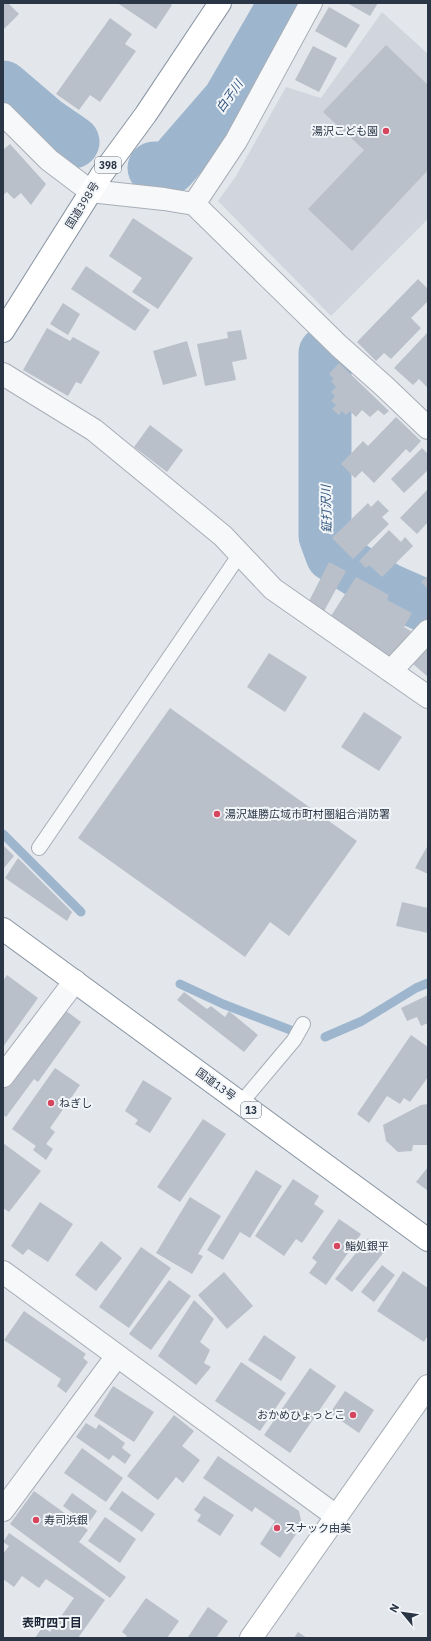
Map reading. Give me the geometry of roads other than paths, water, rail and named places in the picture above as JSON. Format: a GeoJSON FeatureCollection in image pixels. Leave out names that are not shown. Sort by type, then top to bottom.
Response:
{"type":"FeatureCollection","features":[{"type":"Feature","properties":{"kind":"main road","name":"国道398号"},"geometry":{"type":"LineString","coordinates":[[3,331],[90,191],[146,114],[220,3]]}},
{"type":"Feature","properties":{"kind":"main road","name":"国道13号"},"geometry":{"type":"LineString","coordinates":[[3,929],[428,1240]]}},
{"type":"Feature","properties":{"kind":"main road"},"geometry":{"type":"LineString","coordinates":[[251,1638],[428,1386]]}},
{"type":"Feature","properties":{"kind":"street"},"geometry":{"type":"LineString","coordinates":[[194,204],[236,141],[311,3]]}},
{"type":"Feature","properties":{"kind":"street"},"geometry":{"type":"LineString","coordinates":[[3,114],[49,160],[90,191],[164,199],[194,204],[339,346],[386,387],[423,416]]}},
{"type":"Feature","properties":{"kind":"street"},"geometry":{"type":"LineString","coordinates":[[3,374],[94,430],[223,536],[273,589],[428,697]]}},
{"type":"Feature","properties":{"kind":"street"},"geometry":{"type":"LineString","coordinates":[[390,671],[428,631]]}},
{"type":"Feature","properties":{"kind":"street"},"geometry":{"type":"LineString","coordinates":[[3,1076],[75,981]]}},
{"type":"Feature","properties":{"kind":"street"},"geometry":{"type":"LineString","coordinates":[[3,1272],[336,1516]]}},
{"type":"Feature","properties":{"kind":"street"},"geometry":{"type":"LineString","coordinates":[[3,1510],[117,1356]]}},
{"type":"Feature","properties":{"kind":"lane"},"geometry":{"type":"LineString","coordinates":[[39,848],[240,554]]}},
{"type":"Feature","properties":{"kind":"lane"},"geometry":{"type":"LineString","coordinates":[[241,1103],[294,1040],[303,1024]]}},
{"type":"Feature","properties":{"kind":"waterway","name":"白子川"},"geometry":{"type":"LineString","coordinates":[[154,168],[170,168],[229,100],[285,3]]}},
{"type":"Feature","properties":{"kind":"waterway","name":"白子川"},"geometry":{"type":"LineString","coordinates":[[3,87],[44,122],[73,142]]}},
{"type":"Feature","properties":{"kind":"waterway","name":"鉦打沢川"},"geometry":{"type":"LineString","coordinates":[[325,353],[325,536],[332,555],[387,589],[428,607]]}},
{"type":"Feature","properties":{"kind":"waterway"},"geometry":{"type":"LineString","coordinates":[[3,834],[81,912]]}},
{"type":"Feature","properties":{"kind":"waterway"},"geometry":{"type":"LineString","coordinates":[[325,1037],[362,1021],[416,988],[428,983]]}},
{"type":"Feature","properties":{"kind":"waterway"},"geometry":{"type":"LineString","coordinates":[[180,984],[223,1004],[293,1031]]}},
{"type":"Feature","properties":{"kind":"place","name":"湯沢こども園"},"geometry":{"type":"Point","coordinates":[386,131]}},
{"type":"Feature","properties":{"kind":"place","name":"湯沢雄勝広域市町村圏組合消防署"},"geometry":{"type":"Point","coordinates":[217,814]}},
{"type":"Feature","properties":{"kind":"place","name":"ねぎし"},"geometry":{"type":"Point","coordinates":[51,1103]}},
{"type":"Feature","properties":{"kind":"place","name":"鮨処銀平"},"geometry":{"type":"Point","coordinates":[337,1246]}},
{"type":"Feature","properties":{"kind":"place","name":"おかめひょっとこ"},"geometry":{"type":"Point","coordinates":[353,1415]}},
{"type":"Feature","properties":{"kind":"place","name":"寿司浜銀"},"geometry":{"type":"Point","coordinates":[36,1520]}},
{"type":"Feature","properties":{"kind":"place","name":"スナック由美"},"geometry":{"type":"Point","coordinates":[277,1528]}},
{"type":"Feature","properties":{"kind":"district","name":"表町四丁目"},"geometry":{"type":"Point","coordinates":[52,1622]}}]}
